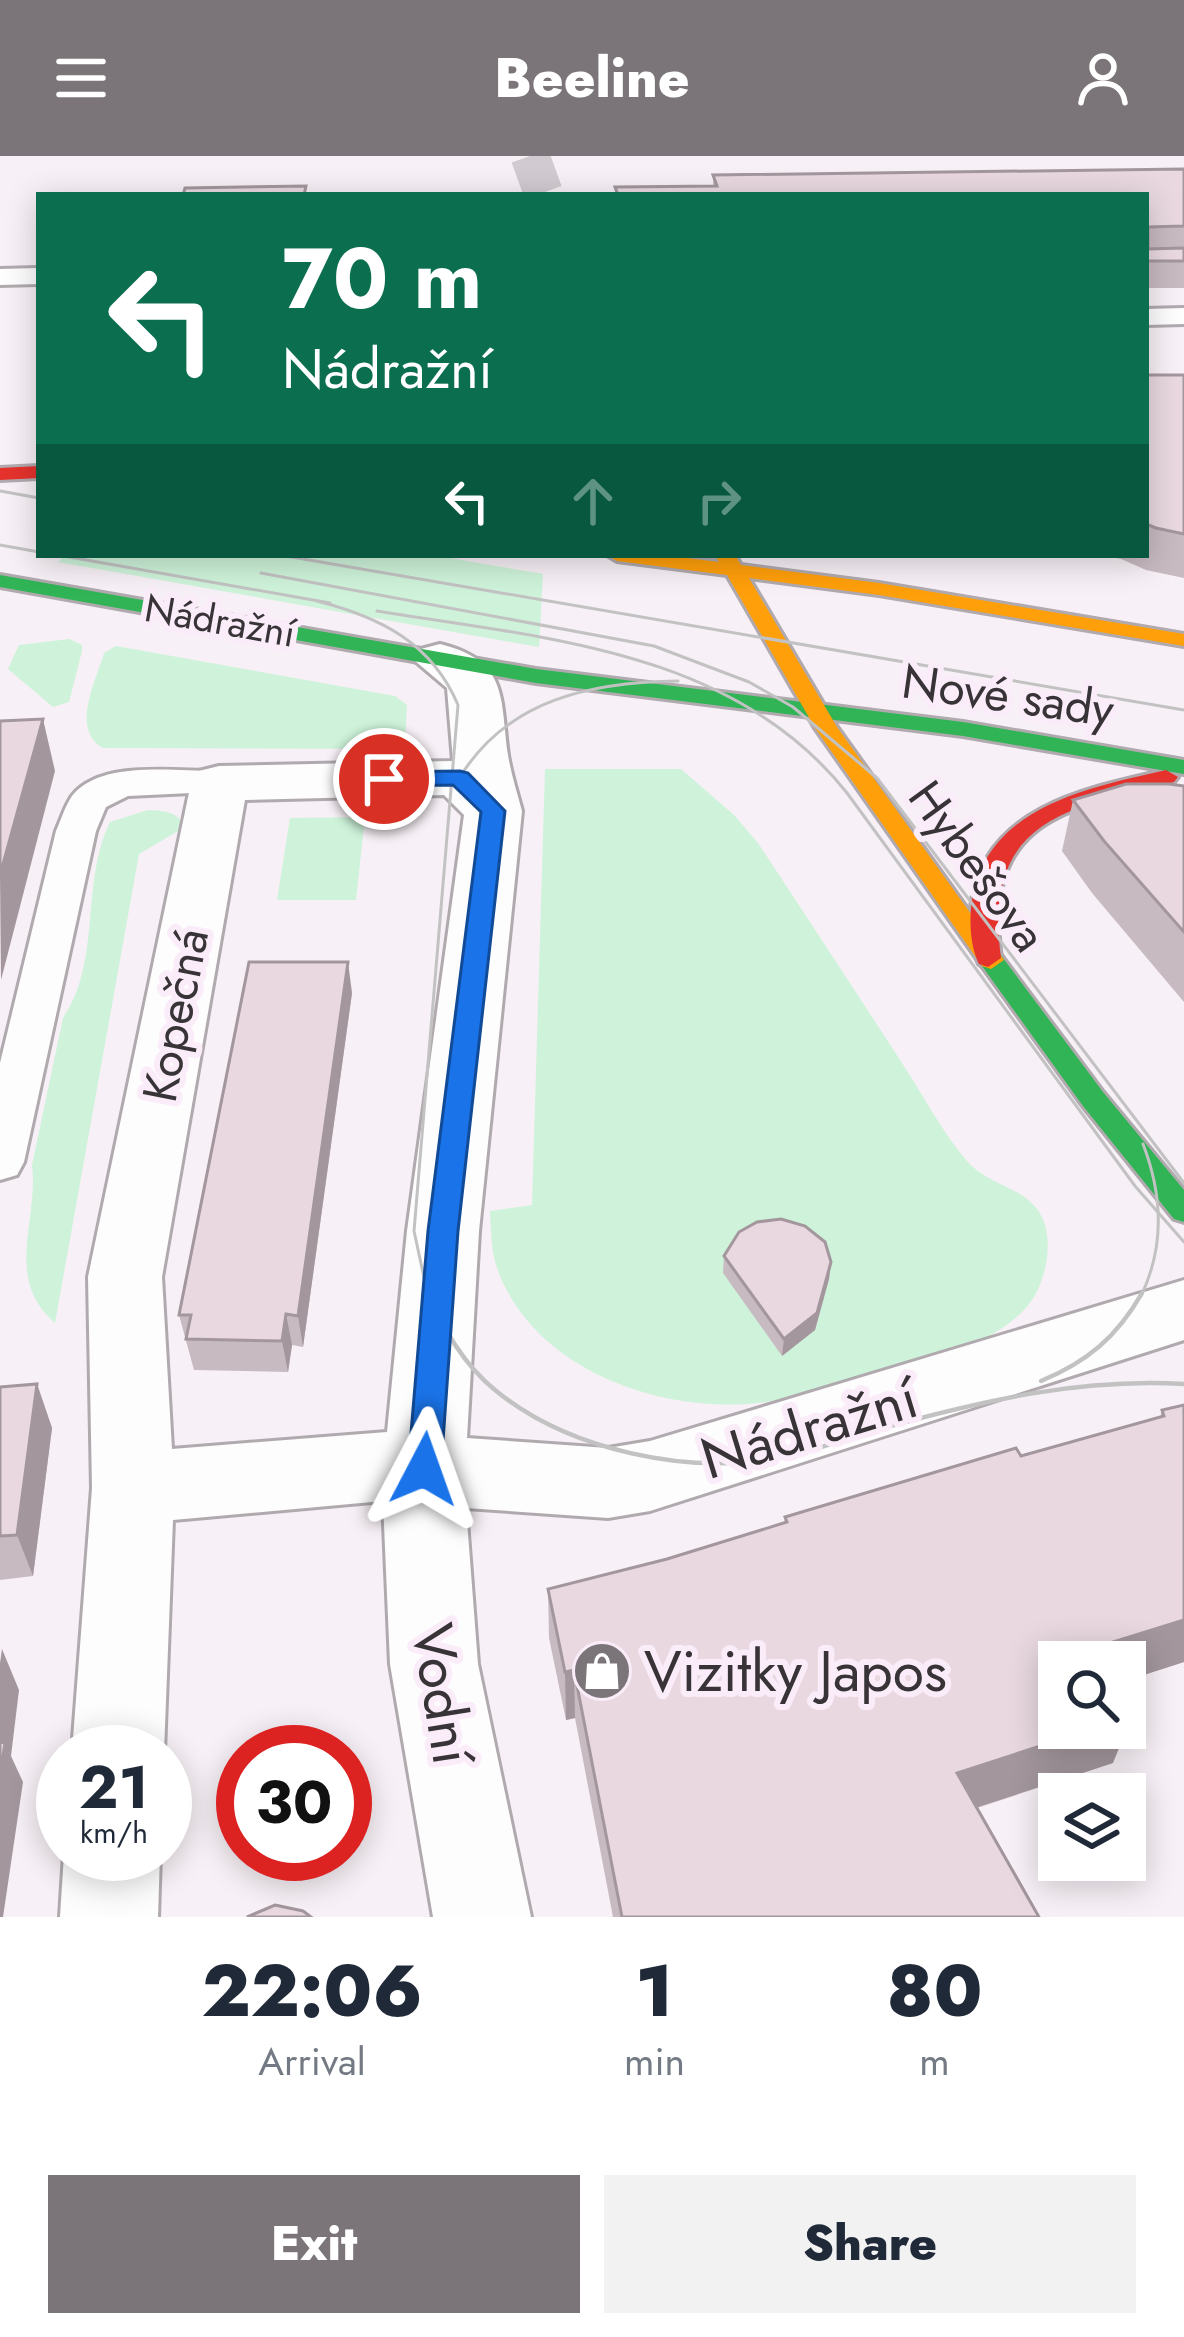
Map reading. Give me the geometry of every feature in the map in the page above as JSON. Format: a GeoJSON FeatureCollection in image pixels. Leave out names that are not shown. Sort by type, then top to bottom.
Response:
{"type":"FeatureCollection","features":[{"type":"Feature","properties":{"kind":"main road"},"geometry":{"type":"LineString","coordinates":[[0,474],[36,472]]}},
{"type":"Feature","properties":{"kind":"main road"},"geometry":{"type":"LineString","coordinates":[[659,558],[730,563]]}},
{"type":"Feature","properties":{"kind":"main road","name":"Nové sady"},"geometry":{"type":"LineString","coordinates":[[730,563],[1184,640]]}},
{"type":"Feature","properties":{"kind":"main road","name":"Hybešova"},"geometry":{"type":"LineString","coordinates":[[730,563],[818,715],[988,958],[1184,1211]]}},
{"type":"Feature","properties":{"kind":"main road","name":"Nádražní"},"geometry":{"type":"LineString","coordinates":[[0,581],[440,659],[818,715]]}},
{"type":"Feature","properties":{"kind":"main road"},"geometry":{"type":"LineString","coordinates":[[0,594],[92,597]]}},
{"type":"Feature","properties":{"kind":"main road","name":"Nové sady"},"geometry":{"type":"LineString","coordinates":[[818,715],[963,729],[1184,770]]}},
{"type":"Feature","properties":{"kind":"main road"},"geometry":{"type":"LineString","coordinates":[[988,958],[978,915],[982,892],[992,866],[1028,827],[1085,794],[1184,770]]}},
{"type":"Feature","properties":{"kind":"street"},"geometry":{"type":"LineString","coordinates":[[424,1469],[443,1231],[493,811],[478,746],[480,708],[475,687],[440,659]]}},
{"type":"Feature","properties":{"kind":"street"},"geometry":{"type":"LineString","coordinates":[[219,783],[460,778],[493,811]]}},
{"type":"Feature","properties":{"kind":"street","name":"Kopečná"},"geometry":{"type":"LineString","coordinates":[[120,1725],[133,1488],[125,1277],[219,783]]}},
{"type":"Feature","properties":{"kind":"street","name":"Nádražní"},"geometry":{"type":"LineString","coordinates":[[133,1488],[315,1469],[424,1469],[608,1483],[650,1477],[1184,1310]]}},
{"type":"Feature","properties":{"kind":"street","name":"Vodní"},"geometry":{"type":"LineString","coordinates":[[424,1469],[426,1582],[434,1664],[482,1917]]}},
{"type":"Feature","properties":{"kind":"street"},"geometry":{"type":"LineString","coordinates":[[109,1917],[111,1881]]}},
{"type":"Feature","properties":{"kind":"lane"},"geometry":{"type":"LineString","coordinates":[[0,277],[36,276]]}},
{"type":"Feature","properties":{"kind":"lane"},"geometry":{"type":"LineString","coordinates":[[1149,317],[1184,316]]}},
{"type":"Feature","properties":{"kind":"lane"},"geometry":{"type":"LineString","coordinates":[[0,1162],[18,1004],[89,800],[122,784],[219,783]]}},
{"type":"Feature","properties":{"kind":"green space"},"geometry":{"type":"Polygon","coordinates":[[[62,558],[450,558],[543,574],[539,647],[58,562],[62,558]]]}},
{"type":"Feature","properties":{"kind":"green space"},"geometry":{"type":"Polygon","coordinates":[[[69,639],[82,645],[82,651],[69,702],[53,707],[8,669],[19,645],[69,639]]]}},
{"type":"Feature","properties":{"kind":"green space"},"geometry":{"type":"Polygon","coordinates":[[[116,646],[395,696],[407,705],[405,743],[385,749],[103,748],[88,730],[88,704],[104,653],[116,646]]]}},
{"type":"Feature","properties":{"kind":"green space"},"geometry":{"type":"Polygon","coordinates":[[[545,769],[681,769],[734,815],[758,843],[958,1150],[977,1170],[1023,1196],[1041,1215],[1048,1240],[1046,1262],[1035,1296],[1021,1313],[955,1351],[758,1403],[680,1401],[640,1391],[567,1357],[537,1332],[513,1301],[496,1265],[490,1211],[532,1205],[545,769]]]}},
{"type":"Feature","properties":{"kind":"green space"},"geometry":{"type":"Polygon","coordinates":[[[148,810],[174,815],[185,827],[139,854],[55,1323],[39,1306],[27,1268],[32,1165],[63,1018],[83,972],[101,846],[110,822],[148,810]]]}},
{"type":"Feature","properties":{"kind":"green space"},"geometry":{"type":"Polygon","coordinates":[[[365,817],[356,900],[277,900],[290,818],[365,817]]]}},
{"type":"Feature","properties":{"kind":"building"},"geometry":{"type":"Polygon","coordinates":[[[1184,169],[1184,226],[1149,227],[1149,192],[617,192],[615,187],[717,186],[713,175],[1184,169]]]}},
{"type":"Feature","properties":{"kind":"building"},"geometry":{"type":"Polygon","coordinates":[[[306,186],[305,192],[184,192],[185,188],[306,186]]]}},
{"type":"Feature","properties":{"kind":"building"},"geometry":{"type":"Polygon","coordinates":[[[1184,248],[1184,261],[1149,261],[1149,249],[1184,248]]]}},
{"type":"Feature","properties":{"kind":"building"},"geometry":{"type":"Polygon","coordinates":[[[1149,375],[1184,375],[1184,534],[1149,525],[1149,375]]]}},
{"type":"Feature","properties":{"kind":"building"},"geometry":{"type":"Polygon","coordinates":[[[43,719],[0,875],[0,721],[43,719]]]}},
{"type":"Feature","properties":{"kind":"building"},"geometry":{"type":"Polygon","coordinates":[[[1126,784],[1184,786],[1184,932],[1073,800],[1126,784]]]}},
{"type":"Feature","properties":{"kind":"building"},"geometry":{"type":"Polygon","coordinates":[[[249,962],[348,962],[298,1316],[286,1314],[282,1341],[186,1339],[191,1315],[179,1315],[249,962]]]}},
{"type":"Feature","properties":{"kind":"building"},"geometry":{"type":"Polygon","coordinates":[[[781,1219],[805,1226],[825,1242],[831,1262],[817,1313],[784,1339],[724,1256],[739,1232],[757,1222],[781,1219]]]}},
{"type":"Feature","properties":{"kind":"building"},"geometry":{"type":"Polygon","coordinates":[[[37,1384],[17,1535],[0,1536],[0,1387],[37,1384]]]}},
{"type":"Feature","properties":{"kind":"building"},"geometry":{"type":"Polygon","coordinates":[[[1184,1405],[1184,1620],[1116,1641],[1038,1641],[1038,1747],[957,1773],[1039,1917],[622,1917],[574,1670],[565,1672],[548,1589],[667,1559],[787,1522],[785,1517],[1016,1448],[1021,1456],[1164,1416],[1162,1410],[1184,1405]]]}},
{"type":"Feature","properties":{"kind":"building"},"geometry":{"type":"Polygon","coordinates":[[[275,1905],[303,1911],[311,1917],[247,1917],[275,1905]]]}},
{"type":"Feature","properties":{"kind":"tunnel"},"geometry":{"type":"LineString","coordinates":[[530,156],[543,192]]}},
{"type":"Feature","properties":{"kind":"tram line"},"geometry":{"type":"LineString","coordinates":[[0,491],[36,497]]}},
{"type":"Feature","properties":{"kind":"tram line"},"geometry":{"type":"LineString","coordinates":[[0,545],[36,551]]}},
{"type":"Feature","properties":{"kind":"tram line"},"geometry":{"type":"LineString","coordinates":[[75,558],[330,603]]}},
{"type":"Feature","properties":{"kind":"tram line"},"geometry":{"type":"LineString","coordinates":[[297,558],[1184,710]]}},
{"type":"Feature","properties":{"kind":"tram line"},"geometry":{"type":"LineString","coordinates":[[261,573],[654,646],[749,682],[793,707],[877,778],[1184,1183]]}},
{"type":"Feature","properties":{"kind":"tram line"},"geometry":{"type":"LineString","coordinates":[[317,601],[362,615],[419,649],[458,705],[414,1231],[428,1294]]}},
{"type":"Feature","properties":{"kind":"tram line"},"geometry":{"type":"LineString","coordinates":[[377,611],[632,658],[693,680],[749,708],[801,745],[847,793],[1158,1212]]}},
{"type":"Feature","properties":{"kind":"tram line"},"geometry":{"type":"LineString","coordinates":[[460,777],[502,729],[555,700],[614,685],[678,681]]}},
{"type":"Feature","properties":{"kind":"tram line"},"geometry":{"type":"LineString","coordinates":[[1143,1144],[1158,1212]]}},
{"type":"Feature","properties":{"kind":"tram line"},"geometry":{"type":"LineString","coordinates":[[1141,1296],[1154,1258],[1158,1212]]}},
{"type":"Feature","properties":{"kind":"tram line"},"geometry":{"type":"LineString","coordinates":[[1158,1212],[1184,1242]]}},
{"type":"Feature","properties":{"kind":"tram line"},"geometry":{"type":"LineString","coordinates":[[1041,1381],[1099,1346],[1142,1293]]}},
{"type":"Feature","properties":{"kind":"tram line"},"geometry":{"type":"LineString","coordinates":[[428,1294],[473,1369],[524,1411],[593,1443],[669,1460],[745,1462],[781,1457],[924,1417],[1034,1393],[1108,1384],[1184,1384]]}},
{"type":"Feature","properties":{"kind":"traffic: fast"},"geometry":{"type":"LineString","coordinates":[[0,581],[536,676],[963,729],[1184,767]]}},
{"type":"Feature","properties":{"kind":"traffic: fast"},"geometry":{"type":"LineString","coordinates":[[991,960],[1093,1099],[1184,1211]]}},
{"type":"Feature","properties":{"kind":"traffic: slow"},"geometry":{"type":"LineString","coordinates":[[640,558],[879,589],[1184,640]]}},
{"type":"Feature","properties":{"kind":"traffic: slow"},"geometry":{"type":"LineString","coordinates":[[727,558],[826,728],[991,960]]}},
{"type":"Feature","properties":{"kind":"traffic: jam"},"geometry":{"type":"LineString","coordinates":[[0,474],[36,472]]}},
{"type":"Feature","properties":{"kind":"traffic: jam"},"geometry":{"type":"LineString","coordinates":[[988,958],[982,914],[988,878],[1003,849],[1026,827],[1056,810],[1090,796],[1166,777]]}},
{"type":"Feature","properties":{"kind":"place","name":"Vizitky Japos"},"geometry":{"type":"Point","coordinates":[602,1671]}},
{"type":"Feature","properties":{"kind":"route"},"geometry":{"type":"LineString","coordinates":[[384,779],[460,778],[493,811],[443,1231],[424,1469]]}}]}
